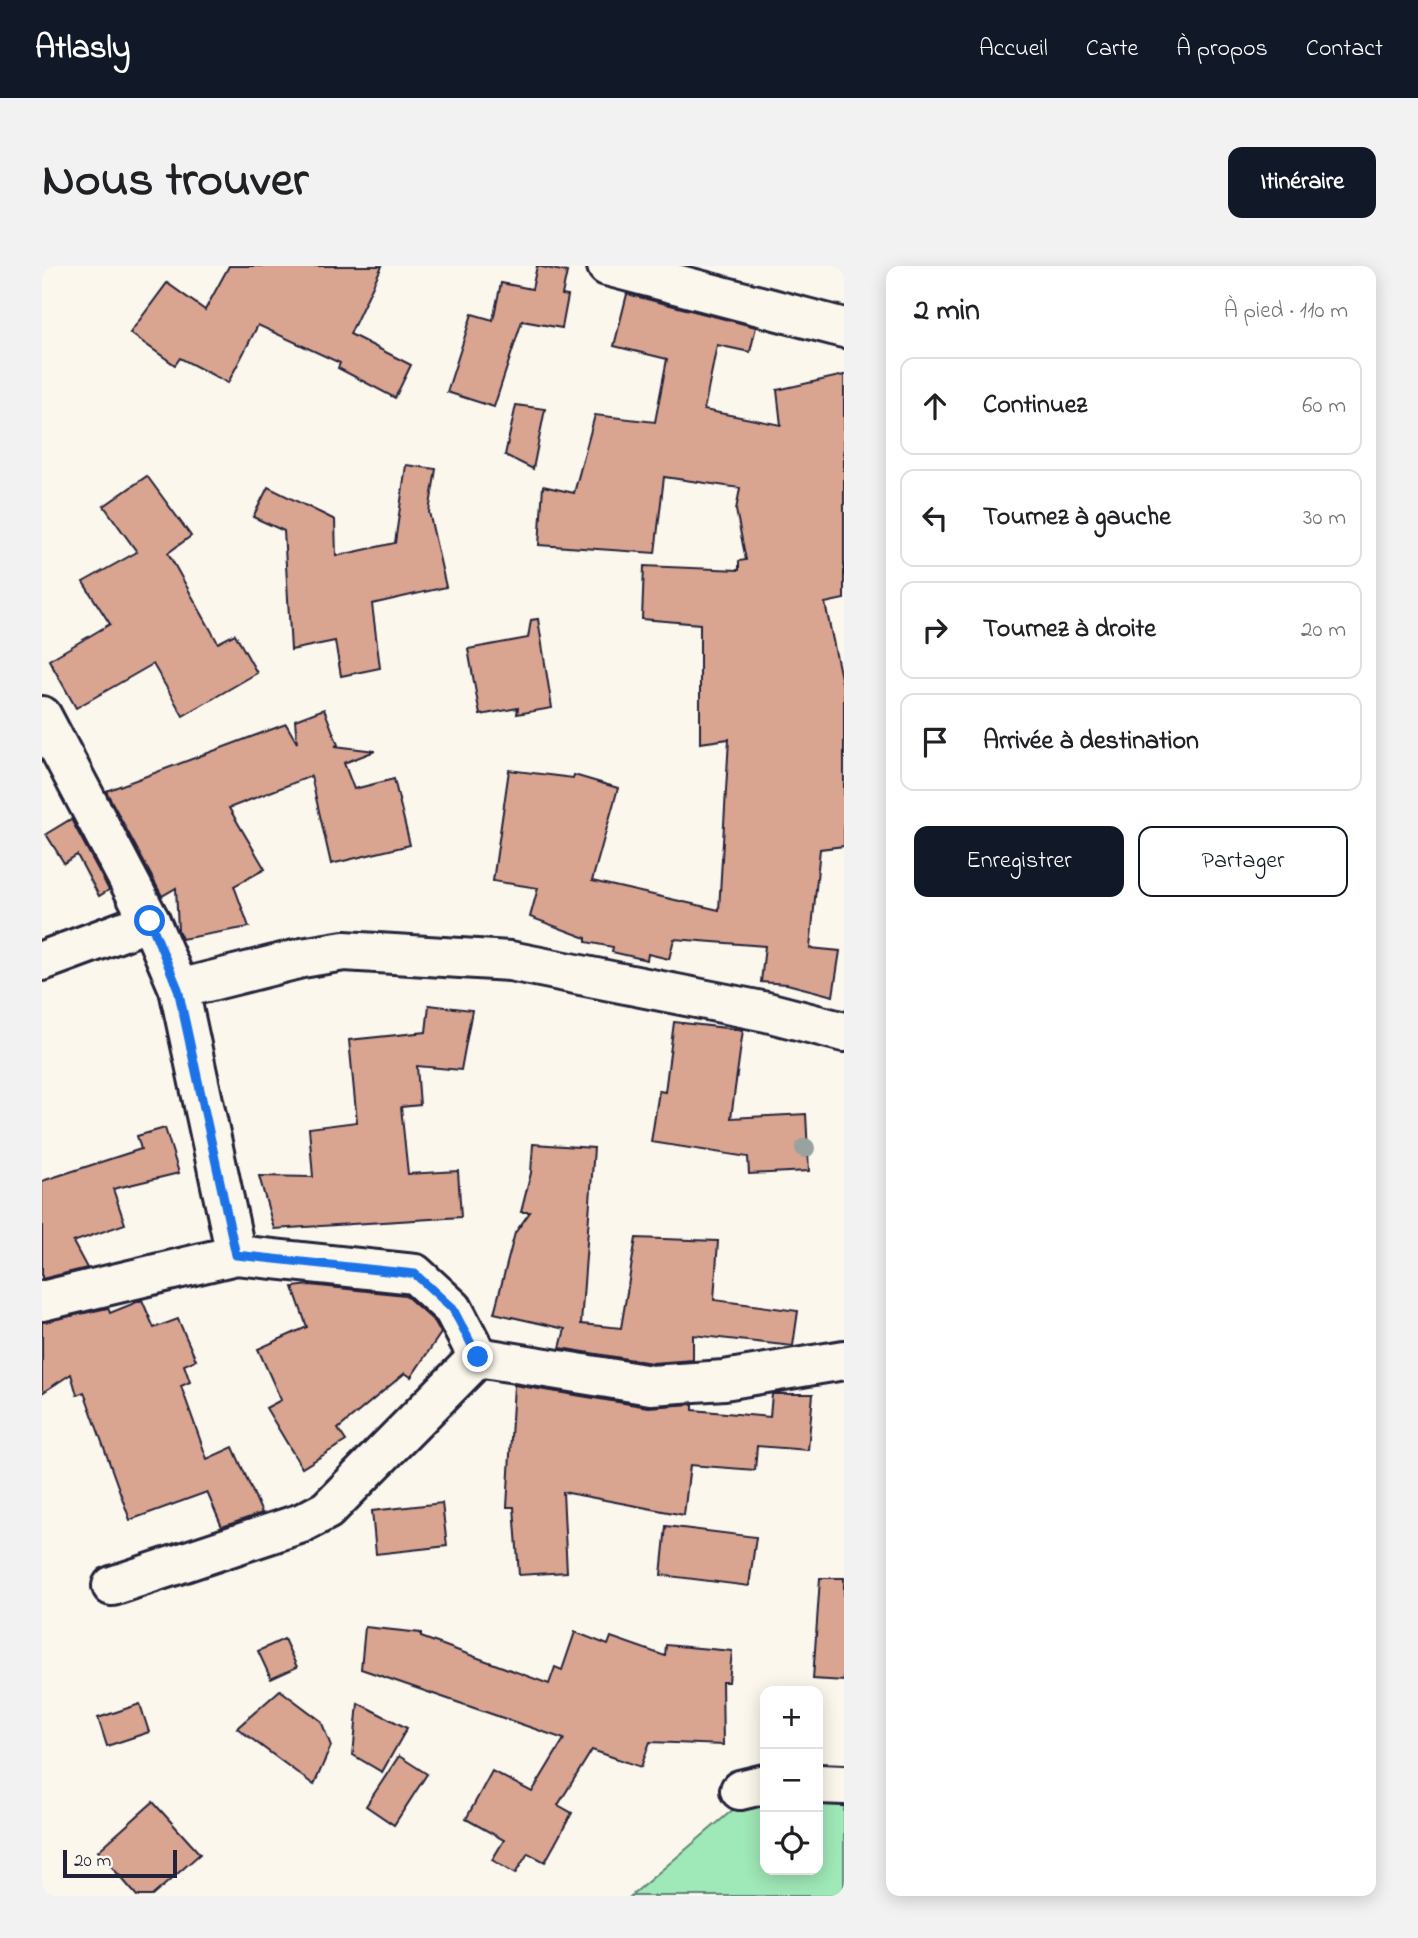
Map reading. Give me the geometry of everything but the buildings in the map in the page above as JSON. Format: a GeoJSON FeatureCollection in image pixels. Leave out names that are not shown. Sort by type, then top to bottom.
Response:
{"type":"FeatureCollection","features":[{"type":"Feature","properties":{"kind":"street"},"geometry":{"type":"LineString","coordinates":[[607,266],[844,328]]}},
{"type":"Feature","properties":{"kind":"street"},"geometry":{"type":"LineString","coordinates":[[42,716],[150,921],[178,989],[236,1255]]}},
{"type":"Feature","properties":{"kind":"street"},"geometry":{"type":"LineString","coordinates":[[42,961],[150,921]]}},
{"type":"Feature","properties":{"kind":"street"},"geometry":{"type":"LineString","coordinates":[[178,989],[302,958],[344,951],[510,961],[767,1012],[844,1032]]}},
{"type":"Feature","properties":{"kind":"street"},"geometry":{"type":"LineString","coordinates":[[42,1301],[236,1255],[415,1274],[453,1309],[478,1357]]}},
{"type":"Feature","properties":{"kind":"street"},"geometry":{"type":"LineString","coordinates":[[478,1357],[651,1385],[724,1380],[844,1360]]}},
{"type":"Feature","properties":{"kind":"street"},"geometry":{"type":"LineString","coordinates":[[112,1586],[302,1523],[327,1510],[478,1357]]}},
{"type":"Feature","properties":{"kind":"street"},"geometry":{"type":"LineString","coordinates":[[823,1784],[844,1784]]}},
{"type":"Feature","properties":{"kind":"green space"},"geometry":{"type":"Polygon","coordinates":[[[823,1783],[844,1784],[844,1896],[631,1896],[736,1807],[760,1795],[760,1875],[823,1875],[823,1783]]]}},
{"type":"Feature","properties":{"kind":"route"},"geometry":{"type":"LineString","coordinates":[[150,921],[178,989],[236,1255],[415,1274],[453,1309],[478,1357]]}}]}
